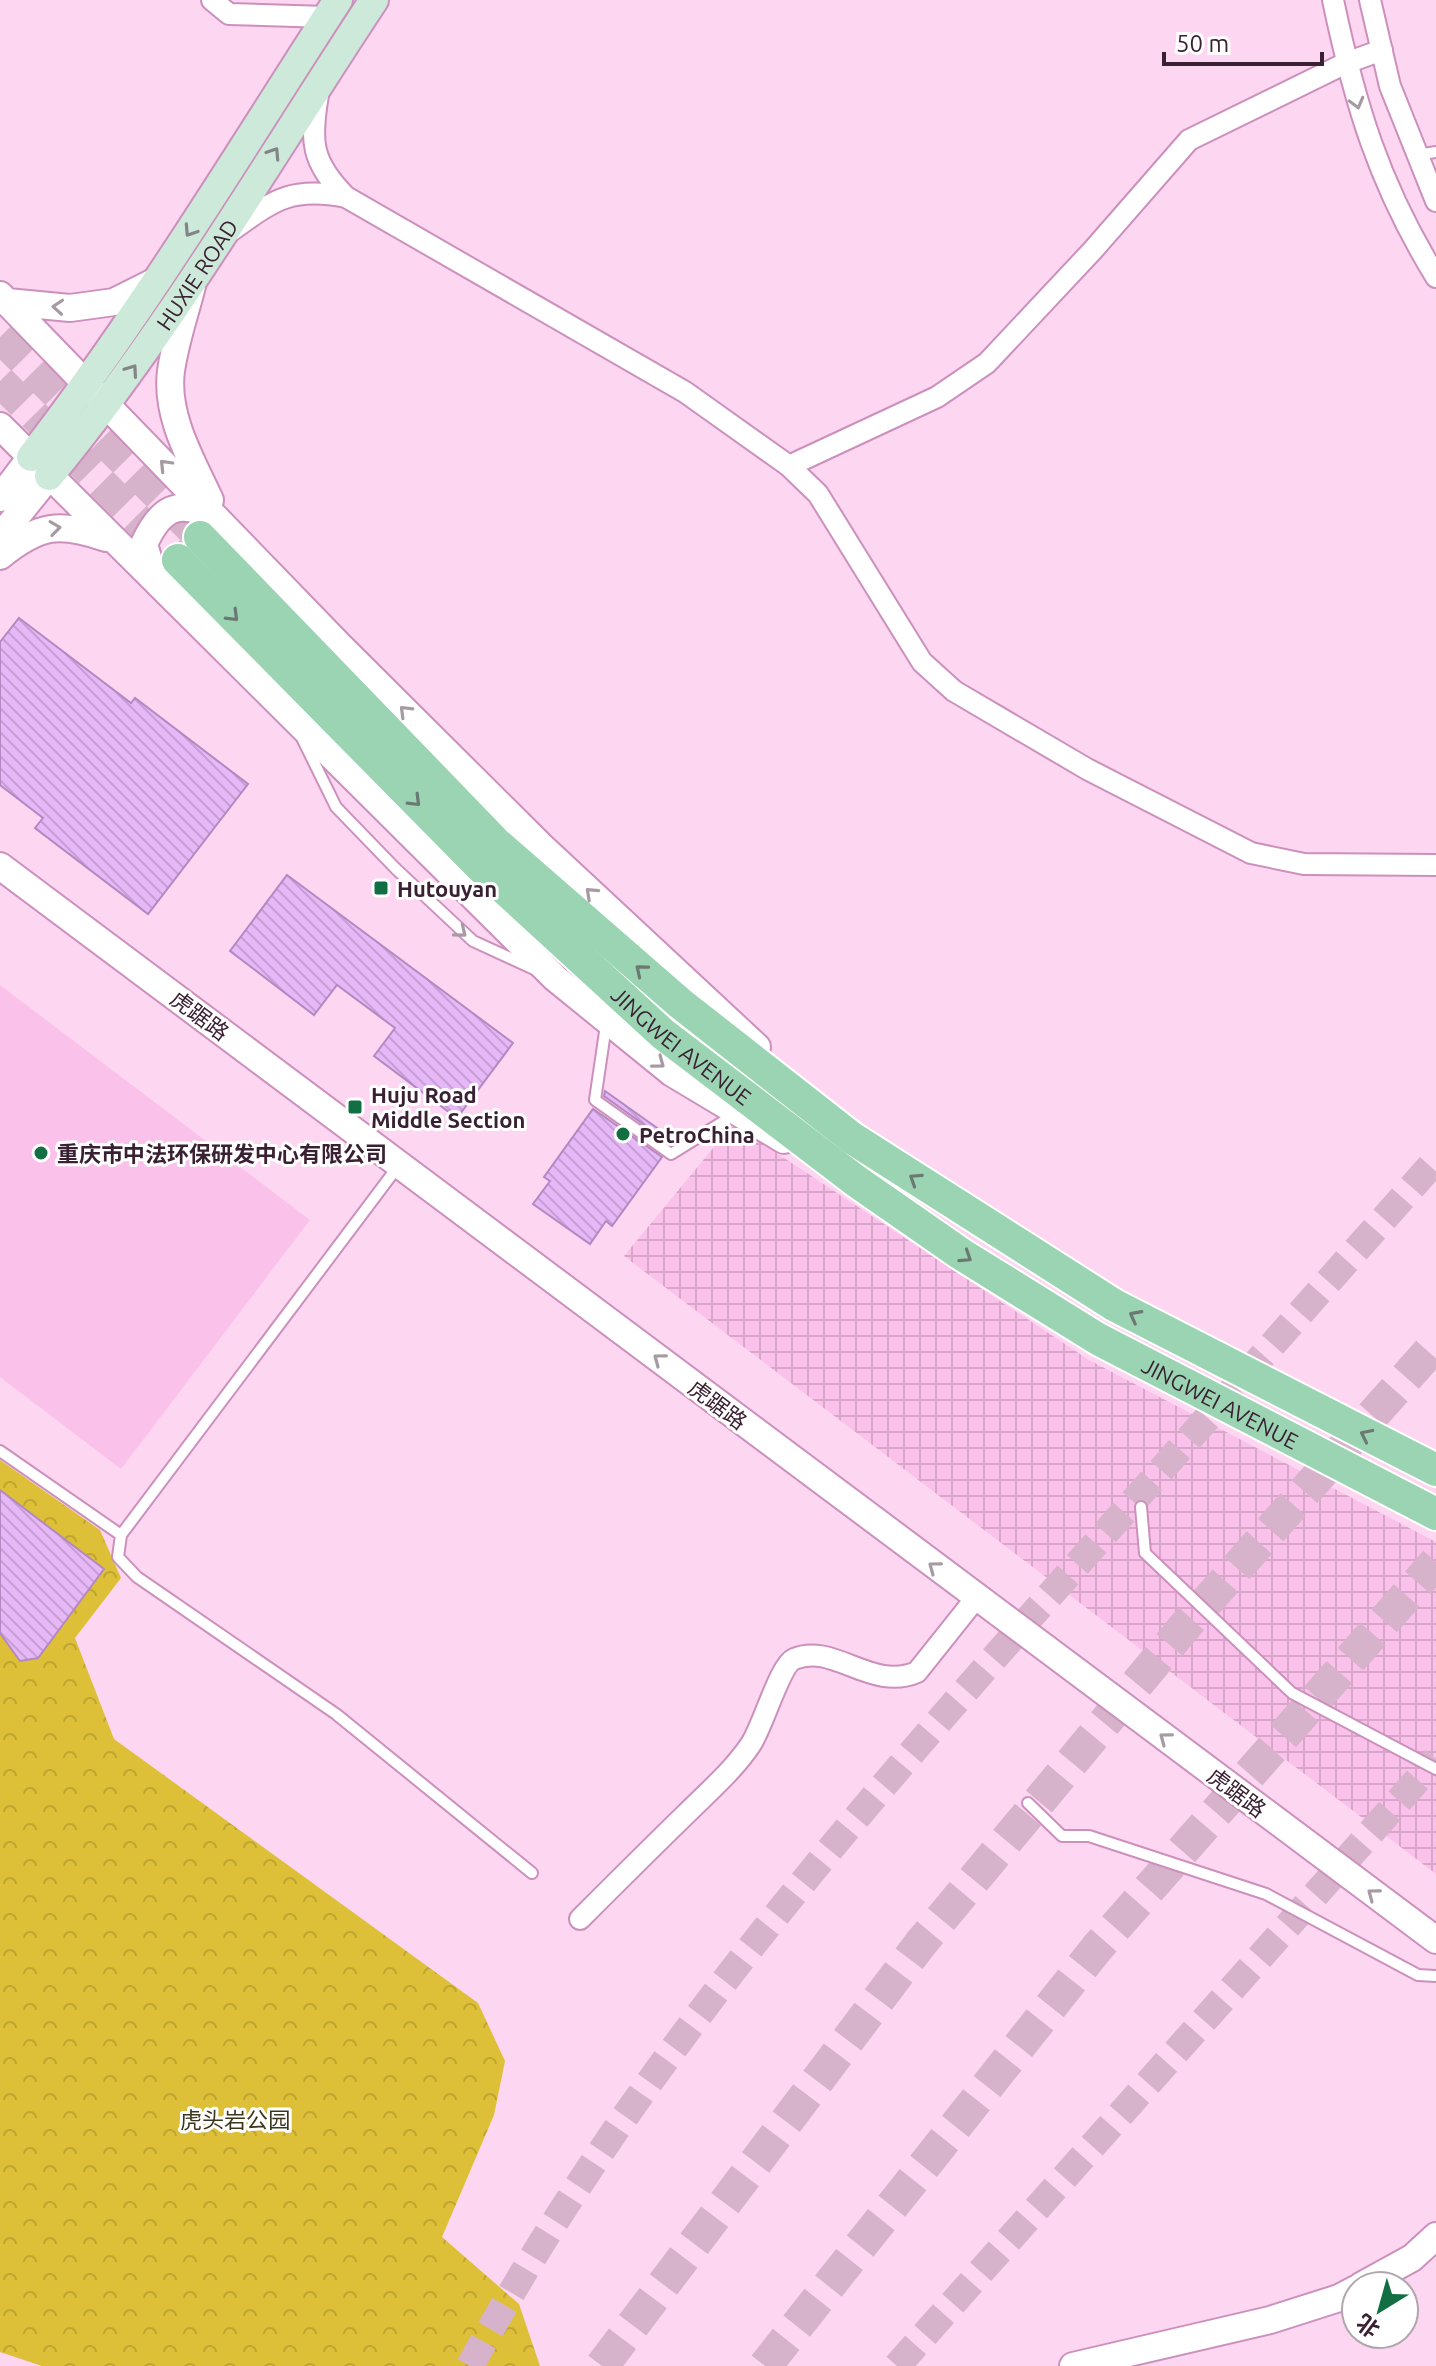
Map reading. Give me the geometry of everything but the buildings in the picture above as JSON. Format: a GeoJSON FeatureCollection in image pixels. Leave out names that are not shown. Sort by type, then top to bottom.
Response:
{"type":"FeatureCollection","features":[{"type":"Feature","properties":{"kind":"main road","name":"HUXIE ROAD"},"geometry":{"type":"LineString","coordinates":[[40,466],[108,405],[192,283],[374,0]]}},
{"type":"Feature","properties":{"kind":"main road","name":"HUXIE ROAD"},"geometry":{"type":"LineString","coordinates":[[40,466],[88,383],[158,280],[332,8]]}},
{"type":"Feature","properties":{"kind":"main road","name":"JINGWEI AVENUE"},"geometry":{"type":"LineString","coordinates":[[210,530],[497,844],[681,1004],[852,1138],[1114,1305],[1436,1470]]}},
{"type":"Feature","properties":{"kind":"main road","name":"JINGWEI AVENUE"},"geometry":{"type":"LineString","coordinates":[[166,568],[604,983],[663,1034],[856,1181],[961,1254],[1098,1339],[1436,1514]]}},
{"type":"Feature","properties":{"kind":"street"},"geometry":{"type":"LineString","coordinates":[[212,0],[229,14],[332,8]]}},
{"type":"Feature","properties":{"kind":"street"},"geometry":{"type":"LineString","coordinates":[[1333,0],[1367,140],[1408,229],[1436,277]]}},
{"type":"Feature","properties":{"kind":"street"},"geometry":{"type":"LineString","coordinates":[[1370,0],[1390,86],[1426,154],[1436,201]]}},
{"type":"Feature","properties":{"kind":"street"},"geometry":{"type":"LineString","coordinates":[[789,466],[961,384],[987,363],[1189,140],[1346,63],[1382,50]]}},
{"type":"Feature","properties":{"kind":"street"},"geometry":{"type":"LineString","coordinates":[[320,82],[311,133],[315,152],[331,182],[346,197],[641,365],[789,466],[818,494],[922,662],[954,691],[1087,769],[1251,853],[1304,864],[1436,865]]}},
{"type":"Feature","properties":{"kind":"street"},"geometry":{"type":"LineString","coordinates":[[218,240],[277,198],[307,192],[346,197]]}},
{"type":"Feature","properties":{"kind":"street"},"geometry":{"type":"LineString","coordinates":[[4,298],[70,308],[114,302],[158,280]]}},
{"type":"Feature","properties":{"kind":"street"},"geometry":{"type":"LineString","coordinates":[[192,283],[171,373],[171,397],[210,530]]}},
{"type":"Feature","properties":{"kind":"street"},"geometry":{"type":"LineString","coordinates":[[4,298],[108,405],[210,530]]}},
{"type":"Feature","properties":{"kind":"street"},"geometry":{"type":"LineString","coordinates":[[0,426],[115,540]]}},
{"type":"Feature","properties":{"kind":"street","name":"HUXIE ROAD"},"geometry":{"type":"LineString","coordinates":[[0,498],[40,466]]}},
{"type":"Feature","properties":{"kind":"street","name":"HUXIE ROAD"},"geometry":{"type":"LineString","coordinates":[[0,537],[40,466]]}},
{"type":"Feature","properties":{"kind":"street"},"geometry":{"type":"LineString","coordinates":[[210,530],[199,509],[177,506],[155,520],[144,544],[294,720],[555,978],[607,1023],[672,1073],[737,1114],[856,1181]]}},
{"type":"Feature","properties":{"kind":"street"},"geometry":{"type":"LineString","coordinates":[[0,556],[17,542],[50,527],[73,526],[115,540],[166,568]]}},
{"type":"Feature","properties":{"kind":"street","name":"虎踞路"},"geometry":{"type":"LineString","coordinates":[[0,866],[1436,1940]]}},
{"type":"Feature","properties":{"kind":"street"},"geometry":{"type":"LineString","coordinates":[[580,1919],[740,1761],[763,1726],[781,1673],[789,1660],[803,1656],[819,1657],[890,1680],[904,1678],[917,1672],[976,1598]]}},
{"type":"Feature","properties":{"kind":"street"},"geometry":{"type":"LineString","coordinates":[[1390,2270],[1412,2258],[1436,2236]]}},
{"type":"Feature","properties":{"kind":"street"},"geometry":{"type":"LineString","coordinates":[[1073,2366],[1270,2320],[1340,2297]]}},
{"type":"Feature","properties":{"kind":"lane"},"geometry":{"type":"LineString","coordinates":[[607,1023],[595,1100],[671,1154],[737,1114]]}},
{"type":"Feature","properties":{"kind":"lane"},"geometry":{"type":"LineString","coordinates":[[400,1164],[121,1535],[118,1557],[125,1568],[336,1714],[532,1873]]}},
{"type":"Feature","properties":{"kind":"lane"},"geometry":{"type":"LineString","coordinates":[[0,1451],[121,1535]]}},
{"type":"Feature","properties":{"kind":"lane"},"geometry":{"type":"LineString","coordinates":[[1141,1507],[1145,1553],[1292,1693],[1436,1769]]}},
{"type":"Feature","properties":{"kind":"lane"},"geometry":{"type":"LineString","coordinates":[[1028,1803],[1062,1836],[1089,1836],[1266,1894],[1418,1975],[1436,1976]]}},
{"type":"Feature","properties":{"kind":"shaded area"},"geometry":{"type":"Polygon","coordinates":[[[0,985],[310,1220],[121,1469],[0,1377],[0,985]]]}},
{"type":"Feature","properties":{"kind":"shaded area"},"geometry":{"type":"Polygon","coordinates":[[[733,1124],[1089,1360],[1436,1542],[1436,1874],[624,1256],[733,1124]]]}},
{"type":"Feature","properties":{"kind":"green space","name":"虎头岩公园"},"geometry":{"type":"Polygon","coordinates":[[[0,1460],[100,1530],[121,1578],[75,1638],[114,1739],[478,2003],[505,2061],[494,2115],[442,2237],[519,2304],[540,2366],[42,2366],[0,2352],[0,1460]]]}},
{"type":"Feature","properties":{"kind":"tunnel"},"geometry":{"type":"LineString","coordinates":[[0,337],[200,537]]}},
{"type":"Feature","properties":{"kind":"tunnel"},"geometry":{"type":"LineString","coordinates":[[0,381],[178,560]]}},
{"type":"Feature","properties":{"kind":"tunnel"},"geometry":{"type":"LineString","coordinates":[[470,2366],[592,2164],[730,1974],[803,1882],[955,1702],[1436,1160]]}},
{"type":"Feature","properties":{"kind":"tunnel"},"geometry":{"type":"LineString","coordinates":[[602,2366],[921,1943],[1186,1625],[1436,1344]]}},
{"type":"Feature","properties":{"kind":"tunnel"},"geometry":{"type":"LineString","coordinates":[[765,2366],[1097,1948],[1436,1562]]}},
{"type":"Feature","properties":{"kind":"tunnel"},"geometry":{"type":"LineString","coordinates":[[897,2366],[1436,1759]]}},
{"type":"Feature","properties":{"kind":"place","name":"Hutouyan"},"geometry":{"type":"Point","coordinates":[381,888]}},
{"type":"Feature","properties":{"kind":"place","name":"Huju Road Middle Section"},"geometry":{"type":"Point","coordinates":[355,1107]}},
{"type":"Feature","properties":{"kind":"place","name":"PetroChina"},"geometry":{"type":"Point","coordinates":[623,1134]}},
{"type":"Feature","properties":{"kind":"place","name":"重庆市中法环保研发中心有限公司"},"geometry":{"type":"Point","coordinates":[41,1153]}}]}
